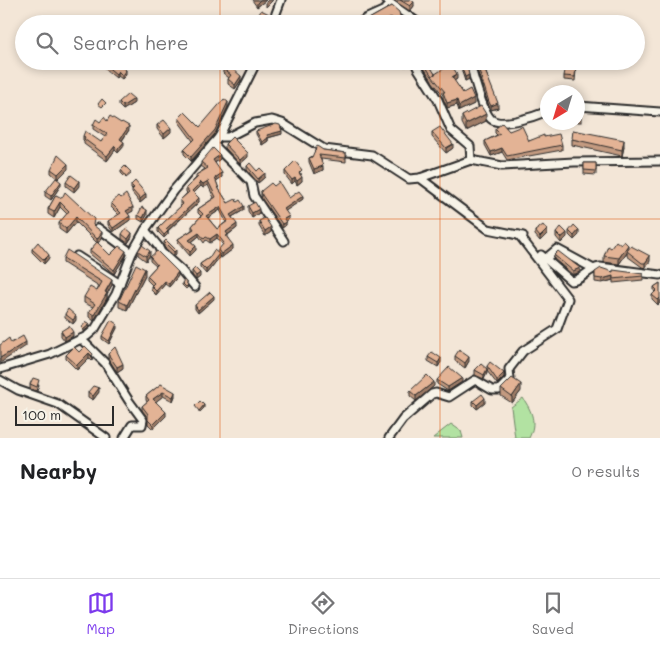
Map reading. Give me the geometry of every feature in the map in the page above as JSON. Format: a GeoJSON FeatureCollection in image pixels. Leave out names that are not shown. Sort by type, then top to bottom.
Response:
{"type":"FeatureCollection","features":[{"type":"Feature","properties":{"kind":"street"},"geometry":{"type":"LineString","coordinates":[[275,15],[281,0]]}},
{"type":"Feature","properties":{"kind":"street"},"geometry":{"type":"LineString","coordinates":[[374,15],[385,10],[389,2],[407,15]]}},
{"type":"Feature","properties":{"kind":"street"},"geometry":{"type":"LineString","coordinates":[[0,369],[50,354],[81,339],[95,329],[120,284],[132,252],[145,230],[173,191],[219,137],[253,70]]}},
{"type":"Feature","properties":{"kind":"street"},"geometry":{"type":"LineString","coordinates":[[419,70],[434,94],[451,130],[470,146],[472,160]]}},
{"type":"Feature","properties":{"kind":"street"},"geometry":{"type":"LineString","coordinates":[[472,70],[487,113],[494,121],[503,123],[540,113]]}},
{"type":"Feature","properties":{"kind":"street"},"geometry":{"type":"LineString","coordinates":[[585,107],[660,112]]}},
{"type":"Feature","properties":{"kind":"street"},"geometry":{"type":"LineString","coordinates":[[219,137],[228,137],[255,123],[272,120],[282,123],[324,149],[367,153],[409,179],[420,178],[472,160],[502,166],[566,162],[660,160]]}},
{"type":"Feature","properties":{"kind":"street"},"geometry":{"type":"LineString","coordinates":[[213,144],[250,180],[255,198],[284,241]]}},
{"type":"Feature","properties":{"kind":"street"},"geometry":{"type":"LineString","coordinates":[[420,178],[488,229],[519,235],[533,246],[544,260],[570,281],[578,280],[592,268]]}},
{"type":"Feature","properties":{"kind":"street"},"geometry":{"type":"LineString","coordinates":[[98,228],[132,252]]}},
{"type":"Feature","properties":{"kind":"street"},"geometry":{"type":"LineString","coordinates":[[145,230],[161,252],[181,270],[195,287]]}},
{"type":"Feature","properties":{"kind":"street"},"geometry":{"type":"LineString","coordinates":[[389,438],[404,419],[436,392],[449,397],[475,380],[492,390],[499,390],[510,379],[509,369],[521,353],[558,328],[568,298],[519,235]]}},
{"type":"Feature","properties":{"kind":"street"},"geometry":{"type":"LineString","coordinates":[[544,260],[556,249],[592,268],[660,275]]}},
{"type":"Feature","properties":{"kind":"street"},"geometry":{"type":"LineString","coordinates":[[77,256],[120,284]]}},
{"type":"Feature","properties":{"kind":"street"},"geometry":{"type":"LineString","coordinates":[[81,339],[106,363],[129,402],[144,421],[141,425],[132,425],[124,438]]}},
{"type":"Feature","properties":{"kind":"street"},"geometry":{"type":"LineString","coordinates":[[0,380],[18,390],[58,404],[106,438]]}},
{"type":"Feature","properties":{"kind":"green space"},"geometry":{"type":"Polygon","coordinates":[[[523,398],[531,413],[533,427],[529,438],[515,438],[511,407],[523,398]]]}},
{"type":"Feature","properties":{"kind":"green space"},"geometry":{"type":"Polygon","coordinates":[[[451,424],[461,431],[463,438],[433,438],[451,424]]]}},
{"type":"Feature","properties":{"kind":"building"},"geometry":{"type":"Polygon","coordinates":[[[400,0],[411,0],[414,2],[410,6],[400,0]]]}},
{"type":"Feature","properties":{"kind":"building"},"geometry":{"type":"Polygon","coordinates":[[[392,6],[400,15],[376,15],[392,6]]]}},
{"type":"Feature","properties":{"kind":"building"},"geometry":{"type":"Polygon","coordinates":[[[261,10],[269,14],[269,15],[259,15],[261,10]]]}},
{"type":"Feature","properties":{"kind":"building"},"geometry":{"type":"Polygon","coordinates":[[[111,70],[126,70],[122,75],[118,71],[116,74],[111,70]]]}},
{"type":"Feature","properties":{"kind":"building"},"geometry":{"type":"Polygon","coordinates":[[[224,70],[234,70],[241,76],[235,85],[228,79],[231,75],[224,70]]]}},
{"type":"Feature","properties":{"kind":"building"},"geometry":{"type":"Polygon","coordinates":[[[428,70],[432,70],[435,74],[432,76],[428,70]]]}},
{"type":"Feature","properties":{"kind":"building"},"geometry":{"type":"Polygon","coordinates":[[[442,70],[455,70],[457,74],[452,77],[463,93],[470,89],[474,98],[459,106],[457,100],[447,103],[443,92],[445,92],[432,76],[442,70]]]}},
{"type":"Feature","properties":{"kind":"building"},"geometry":{"type":"Polygon","coordinates":[[[463,70],[468,70],[469,75],[465,77],[463,70]]]}},
{"type":"Feature","properties":{"kind":"building"},"geometry":{"type":"Polygon","coordinates":[[[479,70],[485,70],[498,103],[491,106],[479,70]]]}},
{"type":"Feature","properties":{"kind":"building"},"geometry":{"type":"Polygon","coordinates":[[[565,70],[576,70],[575,77],[564,76],[565,70]]]}},
{"type":"Feature","properties":{"kind":"building"},"geometry":{"type":"Polygon","coordinates":[[[128,94],[134,99],[123,106],[119,102],[128,94]]]}},
{"type":"Feature","properties":{"kind":"building"},"geometry":{"type":"Polygon","coordinates":[[[102,99],[106,103],[102,107],[98,104],[102,99]]]}},
{"type":"Feature","properties":{"kind":"building"},"geometry":{"type":"Polygon","coordinates":[[[224,99],[228,102],[215,130],[191,157],[184,150],[195,139],[179,118],[185,112],[200,127],[224,99]]]}},
{"type":"Feature","properties":{"kind":"building"},"geometry":{"type":"Polygon","coordinates":[[[481,106],[486,114],[466,124],[462,116],[481,106]]]}},
{"type":"Feature","properties":{"kind":"building"},"geometry":{"type":"Polygon","coordinates":[[[110,116],[129,126],[120,139],[124,142],[118,149],[115,146],[107,156],[84,139],[85,137],[83,136],[85,131],[101,142],[107,134],[93,125],[96,119],[100,122],[104,117],[107,121],[110,116]]]}},
{"type":"Feature","properties":{"kind":"building"},"geometry":{"type":"Polygon","coordinates":[[[164,120],[171,128],[164,134],[157,125],[164,120]]]}},
{"type":"Feature","properties":{"kind":"building"},"geometry":{"type":"Polygon","coordinates":[[[502,123],[509,131],[522,126],[529,141],[544,135],[544,137],[559,134],[562,145],[507,156],[502,148],[491,152],[485,141],[500,134],[495,129],[502,123]]]}},
{"type":"Feature","properties":{"kind":"building"},"geometry":{"type":"Polygon","coordinates":[[[276,124],[280,125],[282,131],[267,135],[268,138],[262,142],[256,131],[276,124]]]}},
{"type":"Feature","properties":{"kind":"building"},"geometry":{"type":"Polygon","coordinates":[[[440,127],[453,144],[446,148],[432,132],[440,127]]]}},
{"type":"Feature","properties":{"kind":"building"},"geometry":{"type":"Polygon","coordinates":[[[573,130],[624,140],[622,150],[572,139],[573,130]]]}},
{"type":"Feature","properties":{"kind":"building"},"geometry":{"type":"Polygon","coordinates":[[[232,137],[248,153],[240,160],[225,144],[232,137]]]}},
{"type":"Feature","properties":{"kind":"building"},"geometry":{"type":"Polygon","coordinates":[[[317,146],[323,150],[346,153],[346,158],[319,155],[323,166],[314,169],[309,158],[312,157],[317,146]]]}},
{"type":"Feature","properties":{"kind":"building"},"geometry":{"type":"Polygon","coordinates":[[[213,148],[220,155],[213,160],[222,173],[215,178],[219,189],[228,203],[236,199],[237,202],[240,200],[244,206],[230,215],[237,224],[226,232],[228,235],[226,236],[233,245],[221,254],[218,250],[224,243],[217,234],[210,239],[206,237],[204,239],[199,233],[189,240],[196,246],[190,252],[178,239],[194,229],[192,226],[203,214],[198,209],[216,197],[208,181],[203,184],[201,182],[192,191],[199,198],[166,229],[168,231],[164,235],[158,228],[183,204],[180,200],[189,192],[186,188],[198,177],[196,175],[208,168],[201,162],[213,148]],[[220,207],[206,216],[217,229],[228,221],[220,207]]]}},
{"type":"Feature","properties":{"kind":"building"},"geometry":{"type":"Polygon","coordinates":[[[58,155],[68,164],[58,174],[51,169],[58,155]]]}},
{"type":"Feature","properties":{"kind":"building"},"geometry":{"type":"Polygon","coordinates":[[[295,161],[302,170],[299,173],[302,177],[297,181],[295,178],[292,180],[285,171],[295,161]]]}},
{"type":"Feature","properties":{"kind":"building"},"geometry":{"type":"Polygon","coordinates":[[[250,163],[257,171],[260,168],[265,173],[258,179],[247,166],[250,163]]]}},
{"type":"Feature","properties":{"kind":"building"},"geometry":{"type":"Polygon","coordinates":[[[584,163],[596,163],[596,171],[584,170],[584,163]]]}},
{"type":"Feature","properties":{"kind":"building"},"geometry":{"type":"Polygon","coordinates":[[[125,166],[131,172],[126,176],[121,170],[125,166]]]}},
{"type":"Feature","properties":{"kind":"building"},"geometry":{"type":"Polygon","coordinates":[[[71,175],[79,181],[74,188],[66,182],[71,175]]]}},
{"type":"Feature","properties":{"kind":"building"},"geometry":{"type":"Polygon","coordinates":[[[56,178],[61,182],[51,196],[45,192],[56,178]]]}},
{"type":"Feature","properties":{"kind":"building"},"geometry":{"type":"Polygon","coordinates":[[[135,181],[146,194],[140,199],[132,190],[134,188],[131,185],[135,181]]]}},
{"type":"Feature","properties":{"kind":"building"},"geometry":{"type":"Polygon","coordinates":[[[279,182],[289,198],[299,191],[303,196],[284,209],[289,216],[284,219],[286,222],[282,224],[261,191],[271,183],[274,186],[279,182]]]}},
{"type":"Feature","properties":{"kind":"building"},"geometry":{"type":"Polygon","coordinates":[[[65,192],[94,219],[93,225],[102,232],[97,239],[76,217],[66,229],[59,223],[69,211],[60,202],[54,212],[48,209],[56,195],[62,198],[65,192]]]}},
{"type":"Feature","properties":{"kind":"building"},"geometry":{"type":"Polygon","coordinates":[[[126,194],[133,207],[126,211],[130,216],[113,228],[108,221],[121,213],[111,203],[119,196],[121,198],[126,194]]]}},
{"type":"Feature","properties":{"kind":"building"},"geometry":{"type":"Polygon","coordinates":[[[255,202],[259,209],[252,213],[248,206],[255,202]]]}},
{"type":"Feature","properties":{"kind":"building"},"geometry":{"type":"Polygon","coordinates":[[[142,207],[147,210],[143,218],[138,215],[142,207]]]}},
{"type":"Feature","properties":{"kind":"building"},"geometry":{"type":"Polygon","coordinates":[[[265,218],[271,227],[265,231],[259,221],[265,218]]]}},
{"type":"Feature","properties":{"kind":"building"},"geometry":{"type":"Polygon","coordinates":[[[543,225],[547,230],[540,237],[535,231],[543,225]]]}},
{"type":"Feature","properties":{"kind":"building"},"geometry":{"type":"Polygon","coordinates":[[[574,225],[579,230],[574,236],[569,231],[574,225]]]}},
{"type":"Feature","properties":{"kind":"building"},"geometry":{"type":"Polygon","coordinates":[[[561,227],[567,233],[561,238],[556,233],[561,227]]]}},
{"type":"Feature","properties":{"kind":"building"},"geometry":{"type":"Polygon","coordinates":[[[126,228],[132,233],[128,239],[122,234],[126,228]]]}},
{"type":"Feature","properties":{"kind":"building"},"geometry":{"type":"Polygon","coordinates":[[[166,240],[176,250],[174,252],[164,242],[166,240]]]}},
{"type":"Feature","properties":{"kind":"building"},"geometry":{"type":"Polygon","coordinates":[[[616,241],[621,245],[624,241],[628,245],[619,258],[604,256],[608,246],[611,248],[616,241]]]}},
{"type":"Feature","properties":{"kind":"building"},"geometry":{"type":"Polygon","coordinates":[[[38,242],[49,255],[44,260],[32,249],[38,242]]]}},
{"type":"Feature","properties":{"kind":"building"},"geometry":{"type":"Polygon","coordinates":[[[97,242],[110,255],[119,246],[126,251],[114,270],[90,250],[97,242]]]}},
{"type":"Feature","properties":{"kind":"building"},"geometry":{"type":"Polygon","coordinates":[[[142,245],[150,251],[146,256],[138,251],[142,245]]]}},
{"type":"Feature","properties":{"kind":"building"},"geometry":{"type":"Polygon","coordinates":[[[631,246],[650,256],[645,263],[642,263],[627,251],[631,246]]]}},
{"type":"Feature","properties":{"kind":"building"},"geometry":{"type":"Polygon","coordinates":[[[67,250],[112,280],[94,315],[89,312],[95,304],[84,297],[90,287],[97,291],[102,282],[63,258],[67,250]]]}},
{"type":"Feature","properties":{"kind":"building"},"geometry":{"type":"Polygon","coordinates":[[[214,250],[219,254],[206,270],[200,264],[209,258],[214,250]]]}},
{"type":"Feature","properties":{"kind":"building"},"geometry":{"type":"Polygon","coordinates":[[[157,251],[178,272],[169,284],[165,281],[156,291],[151,286],[154,283],[147,276],[157,265],[150,257],[157,251]]]}},
{"type":"Feature","properties":{"kind":"building"},"geometry":{"type":"Polygon","coordinates":[[[558,251],[580,268],[573,271],[554,255],[558,251]]]}},
{"type":"Feature","properties":{"kind":"building"},"geometry":{"type":"Polygon","coordinates":[[[136,264],[145,269],[127,305],[119,301],[136,264]]]}},
{"type":"Feature","properties":{"kind":"building"},"geometry":{"type":"Polygon","coordinates":[[[195,268],[200,273],[196,276],[192,271],[195,268]]]}},
{"type":"Feature","properties":{"kind":"building"},"geometry":{"type":"Polygon","coordinates":[[[601,268],[613,272],[613,270],[643,274],[643,276],[613,279],[613,276],[602,279],[595,278],[595,272],[601,268]]]}},
{"type":"Feature","properties":{"kind":"building"},"geometry":{"type":"Polygon","coordinates":[[[184,280],[188,285],[186,287],[182,283],[184,280]]]}},
{"type":"Feature","properties":{"kind":"building"},"geometry":{"type":"Polygon","coordinates":[[[660,283],[660,298],[658,300],[652,295],[657,290],[654,287],[660,283]]]}},
{"type":"Feature","properties":{"kind":"building"},"geometry":{"type":"Polygon","coordinates":[[[210,292],[214,296],[198,310],[195,305],[210,292]]]}},
{"type":"Feature","properties":{"kind":"building"},"geometry":{"type":"Polygon","coordinates":[[[68,309],[76,316],[73,320],[65,314],[68,309]]]}},
{"type":"Feature","properties":{"kind":"building"},"geometry":{"type":"Polygon","coordinates":[[[111,320],[117,324],[109,341],[102,336],[111,320]]]}},
{"type":"Feature","properties":{"kind":"building"},"geometry":{"type":"Polygon","coordinates":[[[86,322],[90,324],[83,330],[81,328],[86,322]]]}},
{"type":"Feature","properties":{"kind":"building"},"geometry":{"type":"Polygon","coordinates":[[[69,326],[73,332],[65,337],[61,331],[69,326]]]}},
{"type":"Feature","properties":{"kind":"building"},"geometry":{"type":"Polygon","coordinates":[[[23,336],[26,342],[0,358],[0,345],[9,338],[11,343],[23,336]]]}},
{"type":"Feature","properties":{"kind":"building"},"geometry":{"type":"Polygon","coordinates":[[[85,346],[93,354],[92,356],[89,353],[77,365],[66,355],[74,347],[79,352],[85,346]]]}},
{"type":"Feature","properties":{"kind":"building"},"geometry":{"type":"Polygon","coordinates":[[[115,347],[123,364],[117,367],[108,354],[115,347]]]}},
{"type":"Feature","properties":{"kind":"building"},"geometry":{"type":"Polygon","coordinates":[[[459,350],[469,357],[465,363],[455,356],[459,350]]]}},
{"type":"Feature","properties":{"kind":"building"},"geometry":{"type":"Polygon","coordinates":[[[432,352],[441,358],[438,363],[428,357],[432,352]]]}},
{"type":"Feature","properties":{"kind":"building"},"geometry":{"type":"Polygon","coordinates":[[[490,362],[504,373],[497,380],[487,366],[490,362]]]}},
{"type":"Feature","properties":{"kind":"building"},"geometry":{"type":"Polygon","coordinates":[[[481,364],[487,369],[484,375],[475,370],[481,364]]]}},
{"type":"Feature","properties":{"kind":"building"},"geometry":{"type":"Polygon","coordinates":[[[449,367],[462,378],[448,387],[437,380],[449,367]]]}},
{"type":"Feature","properties":{"kind":"building"},"geometry":{"type":"Polygon","coordinates":[[[427,375],[434,382],[416,396],[410,391],[427,375]]]}},
{"type":"Feature","properties":{"kind":"building"},"geometry":{"type":"Polygon","coordinates":[[[33,378],[39,380],[37,387],[30,384],[33,378]]]}},
{"type":"Feature","properties":{"kind":"building"},"geometry":{"type":"Polygon","coordinates":[[[512,378],[521,384],[512,397],[501,389],[512,378]]]}},
{"type":"Feature","properties":{"kind":"building"},"geometry":{"type":"Polygon","coordinates":[[[161,384],[175,392],[173,397],[163,392],[153,399],[166,412],[153,425],[148,420],[148,414],[142,406],[149,400],[146,396],[161,384]]]}},
{"type":"Feature","properties":{"kind":"building"},"geometry":{"type":"Polygon","coordinates":[[[93,386],[99,388],[93,396],[88,392],[93,386]]]}},
{"type":"Feature","properties":{"kind":"building"},"geometry":{"type":"Polygon","coordinates":[[[482,394],[485,398],[477,405],[473,401],[482,394]]]}},
{"type":"Feature","properties":{"kind":"building"},"geometry":{"type":"Polygon","coordinates":[[[200,401],[204,405],[199,411],[195,406],[200,401]]]}}]}
